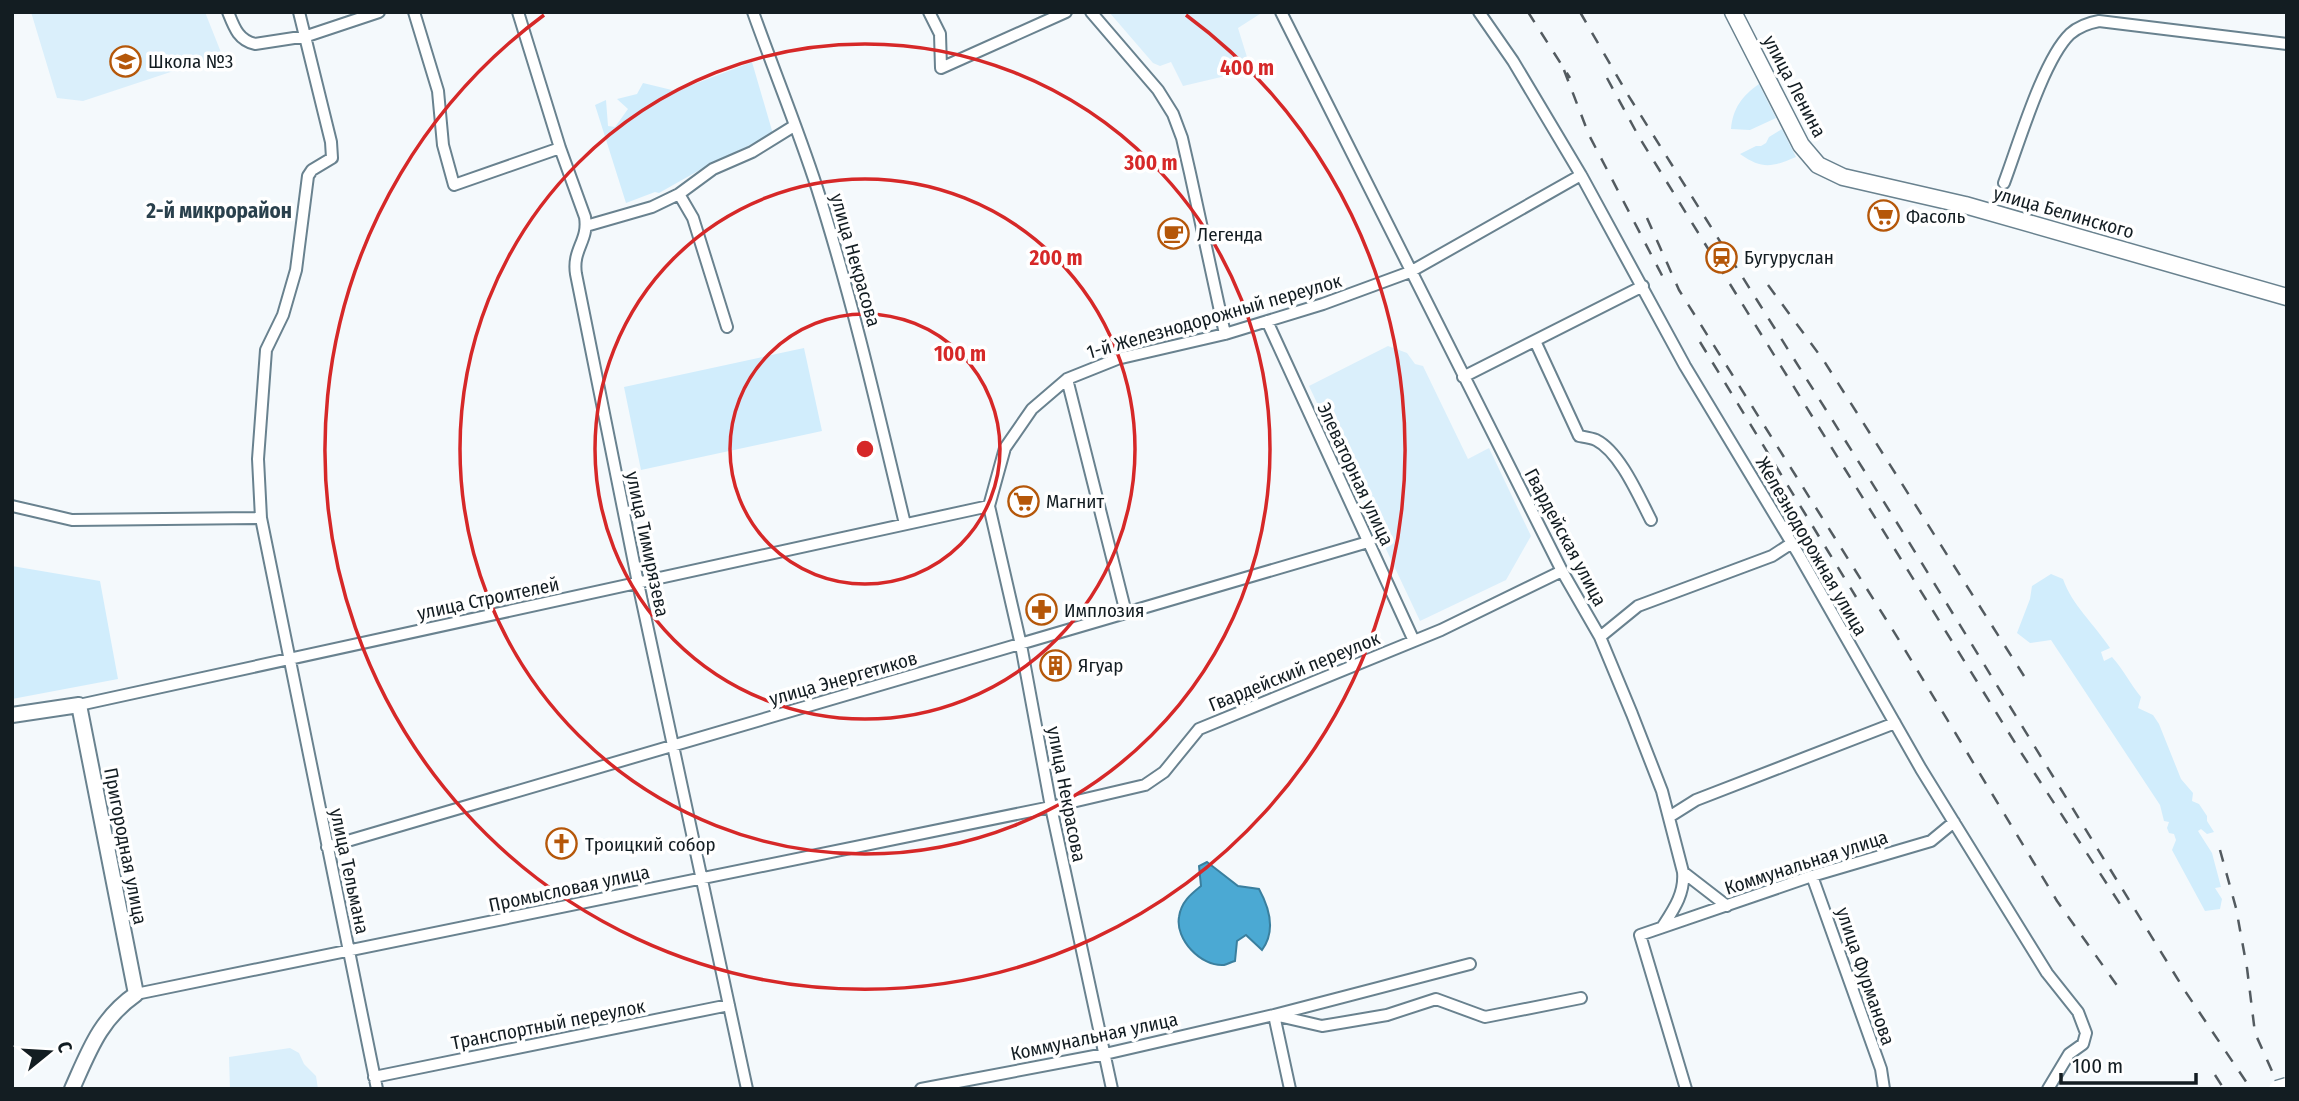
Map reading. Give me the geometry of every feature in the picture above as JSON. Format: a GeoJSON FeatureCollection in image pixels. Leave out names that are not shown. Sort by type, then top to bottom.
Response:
{"type":"FeatureCollection","features":[{"type":"Feature","properties":{"kind":"main road","name":"улица Ленина"},"geometry":{"type":"LineString","coordinates":[[1733,12],[1801,145],[1818,165],[1829,171]]}},
{"type":"Feature","properties":{"kind":"main road","name":"улица Белинского"},"geometry":{"type":"LineString","coordinates":[[1829,171],[1843,177],[1965,205],[2287,297]]}},
{"type":"Feature","properties":{"kind":"main road"},"geometry":{"type":"LineString","coordinates":[[12,715],[79,705]]}},
{"type":"Feature","properties":{"kind":"main road","name":"Пригородная улица"},"geometry":{"type":"LineString","coordinates":[[79,705],[135,994]]}},
{"type":"Feature","properties":{"kind":"main road"},"geometry":{"type":"LineString","coordinates":[[72,1089],[103,1024],[135,994]]}},
{"type":"Feature","properties":{"kind":"main road"},"geometry":{"type":"LineString","coordinates":[[2277,1089],[2287,1086]]}},
{"type":"Feature","properties":{"kind":"street"},"geometry":{"type":"LineString","coordinates":[[228,12],[236,33],[247,42],[255,44],[307,36],[379,12]]}},
{"type":"Feature","properties":{"kind":"street"},"geometry":{"type":"LineString","coordinates":[[12,506],[72,520],[261,518],[258,459],[266,349],[283,315],[296,270],[308,176],[312,170],[332,158],[331,142],[299,12]]}},
{"type":"Feature","properties":{"kind":"street"},"geometry":{"type":"LineString","coordinates":[[414,12],[438,91],[443,145],[454,185],[560,148]]}},
{"type":"Feature","properties":{"kind":"street"},"geometry":{"type":"LineString","coordinates":[[517,12],[586,226],[652,207],[679,194],[713,169],[752,152],[794,126]]}},
{"type":"Feature","properties":{"kind":"street","name":"улица Некрасова"},"geometry":{"type":"LineString","coordinates":[[753,12],[816,187],[865,355],[905,524]]}},
{"type":"Feature","properties":{"kind":"street"},"geometry":{"type":"LineString","coordinates":[[929,12],[940,34],[940,68],[1066,12]]}},
{"type":"Feature","properties":{"kind":"street"},"geometry":{"type":"LineString","coordinates":[[1091,12],[1158,90],[1173,114],[1190,173],[1225,334]]}},
{"type":"Feature","properties":{"kind":"street","name":"Гвардейская улица"},"geometry":{"type":"LineString","coordinates":[[1281,12],[1562,571],[1600,637],[1662,791],[1684,884],[1663,926],[1640,935],[1686,1089]]}},
{"type":"Feature","properties":{"kind":"street","name":"Железнодорожная улица"},"geometry":{"type":"LineString","coordinates":[[1479,12],[1513,61],[1581,175],[1685,366],[1792,543],[1954,822],[2047,973],[2078,1012],[2086,1033],[2083,1044],[2069,1054],[2048,1089]]}},
{"type":"Feature","properties":{"kind":"street"},"geometry":{"type":"LineString","coordinates":[[2004,183],[2046,71],[2068,36],[2086,23],[2099,21],[2287,44]]}},
{"type":"Feature","properties":{"kind":"street","name":"1-й Железнодорожный переулок"},"geometry":{"type":"LineString","coordinates":[[989,506],[1005,448],[1032,409],[1067,379],[1117,359],[1225,334],[1322,304],[1410,272],[1581,175]]}},
{"type":"Feature","properties":{"kind":"street"},"geometry":{"type":"LineString","coordinates":[[679,194],[692,218],[727,327]]}},
{"type":"Feature","properties":{"kind":"street","name":"улица Тимирязева"},"geometry":{"type":"LineString","coordinates":[[586,226],[574,261],[638,583],[747,1089]]}},
{"type":"Feature","properties":{"kind":"street"},"geometry":{"type":"LineString","coordinates":[[1464,377],[1643,286]]}},
{"type":"Feature","properties":{"kind":"street","name":"Элеваторная улица"},"geometry":{"type":"LineString","coordinates":[[1267,321],[1414,641]]}},
{"type":"Feature","properties":{"kind":"street"},"geometry":{"type":"LineString","coordinates":[[1535,341],[1579,436],[1596,440],[1610,451],[1628,476],[1651,520]]}},
{"type":"Feature","properties":{"kind":"street"},"geometry":{"type":"LineString","coordinates":[[1067,379],[1126,613]]}},
{"type":"Feature","properties":{"kind":"street","name":"улица Некрасова"},"geometry":{"type":"LineString","coordinates":[[989,506],[1021,645],[1051,807],[1112,1089]]}},
{"type":"Feature","properties":{"kind":"street","name":"улица Строителей"},"geometry":{"type":"LineString","coordinates":[[79,705],[989,506]]}},
{"type":"Feature","properties":{"kind":"street","name":"улица Тельмана"},"geometry":{"type":"LineString","coordinates":[[261,518],[375,1083]]}},
{"type":"Feature","properties":{"kind":"street","name":"улица Энергетиков"},"geometry":{"type":"LineString","coordinates":[[327,847],[1368,542]]}},
{"type":"Feature","properties":{"kind":"street"},"geometry":{"type":"LineString","coordinates":[[1600,637],[1638,606],[1772,556],[1792,543]]}},
{"type":"Feature","properties":{"kind":"street","name":"Гвардейский переулок"},"geometry":{"type":"LineString","coordinates":[[1051,807],[1145,785],[1164,772],[1199,729],[1414,641],[1562,571]]}},
{"type":"Feature","properties":{"kind":"street"},"geometry":{"type":"LineString","coordinates":[[1669,817],[1696,800],[1895,723]]}},
{"type":"Feature","properties":{"kind":"street","name":"Промысловая улица"},"geometry":{"type":"LineString","coordinates":[[135,994],[1051,807]]}},
{"type":"Feature","properties":{"kind":"street","name":"Коммунальная улица"},"geometry":{"type":"LineString","coordinates":[[1663,926],[1812,876],[1931,841],[1954,822]]}},
{"type":"Feature","properties":{"kind":"street"},"geometry":{"type":"LineString","coordinates":[[1683,872],[1727,906]]}},
{"type":"Feature","properties":{"kind":"street","name":"улица Фурманова"},"geometry":{"type":"LineString","coordinates":[[1812,876],[1881,1069],[1884,1089]]}},
{"type":"Feature","properties":{"kind":"street","name":"Коммунальная улица"},"geometry":{"type":"LineString","coordinates":[[921,1089],[1105,1054],[1274,1015],[1470,964]]}},
{"type":"Feature","properties":{"kind":"street","name":"Коммунальная улица"},"geometry":{"type":"LineString","coordinates":[[1274,1015],[1322,1026],[1387,1016],[1436,999],[1485,1017],[1581,998]]}},
{"type":"Feature","properties":{"kind":"street","name":"Транспортный переулок"},"geometry":{"type":"LineString","coordinates":[[375,1083],[729,1005]]}},
{"type":"Feature","properties":{"kind":"street"},"geometry":{"type":"LineString","coordinates":[[1274,1015],[1290,1089]]}},
{"type":"Feature","properties":{"kind":"shaded area","name":"Школа №3"},"geometry":{"type":"Polygon","coordinates":[[[31,12],[205,12],[222,55],[83,101],[57,98],[31,12]]]}},
{"type":"Feature","properties":{"kind":"shaded area"},"geometry":{"type":"Polygon","coordinates":[[[1109,12],[1263,12],[1238,28],[1251,70],[1183,86],[1171,62],[1160,66],[1153,63],[1109,12]]]}},
{"type":"Feature","properties":{"kind":"shaded area"},"geometry":{"type":"Polygon","coordinates":[[[752,62],[773,134],[712,163],[659,193],[655,192],[626,203],[595,105],[606,100],[608,126],[615,127],[628,109],[617,99],[637,94],[643,83],[676,91],[752,62]]]}},
{"type":"Feature","properties":{"kind":"shaded area"},"geometry":{"type":"Polygon","coordinates":[[[1759,84],[1776,118],[1750,130],[1731,129],[1739,103],[1759,84]]]}},
{"type":"Feature","properties":{"kind":"shaded area"},"geometry":{"type":"Polygon","coordinates":[[[1782,129],[1796,157],[1780,163],[1761,165],[1740,154],[1761,146],[1782,129]]]}},
{"type":"Feature","properties":{"kind":"shaded area"},"geometry":{"type":"Polygon","coordinates":[[[1388,346],[1407,353],[1415,364],[1423,366],[1468,459],[1489,448],[1531,536],[1506,580],[1420,621],[1309,386],[1388,346]]]}},
{"type":"Feature","properties":{"kind":"shaded area"},"geometry":{"type":"Polygon","coordinates":[[[804,348],[822,431],[641,470],[624,387],[804,348]]]}},
{"type":"Feature","properties":{"kind":"shaded area"},"geometry":{"type":"Polygon","coordinates":[[[12,566],[100,581],[118,679],[12,699],[12,566]]]}},
{"type":"Feature","properties":{"kind":"shaded area"},"geometry":{"type":"Polygon","coordinates":[[[2051,574],[2063,579],[2078,606],[2110,648],[2101,652],[2104,661],[2112,657],[2141,697],[2138,708],[2153,715],[2159,724],[2181,779],[2193,793],[2192,801],[2199,804],[2207,816],[2214,832],[2207,834],[2201,829],[2198,831],[2212,853],[2221,887],[2215,888],[2222,899],[2220,909],[2205,911],[2172,850],[2176,840],[2174,834],[2169,833],[2169,822],[2164,821],[2160,805],[2051,640],[2030,643],[2017,633],[2032,586],[2051,574]]]}},
{"type":"Feature","properties":{"kind":"shaded area"},"geometry":{"type":"Polygon","coordinates":[[[290,1048],[299,1053],[304,1064],[316,1076],[318,1089],[230,1089],[229,1057],[290,1048]]]}},
{"type":"Feature","properties":{"kind":"water"},"geometry":{"type":"Polygon","coordinates":[[[1207,862],[1238,886],[1259,889],[1270,920],[1269,935],[1262,950],[1246,935],[1237,941],[1235,961],[1224,965],[1207,961],[1191,950],[1179,925],[1184,903],[1201,886],[1199,866],[1207,862]]]}},
{"type":"Feature","properties":{"kind":"railway"},"geometry":{"type":"LineString","coordinates":[[1528,12],[1570,78]]}},
{"type":"Feature","properties":{"kind":"railway"},"geometry":{"type":"LineString","coordinates":[[1580,12],[1628,95],[1899,526],[2185,991],[2251,1089]]}},
{"type":"Feature","properties":{"kind":"railway"},"geometry":{"type":"LineString","coordinates":[[1564,70],[1589,135],[1667,285]]}},
{"type":"Feature","properties":{"kind":"railway"},"geometry":{"type":"LineString","coordinates":[[1607,78],[1639,137],[1715,260],[2022,754],[2122,907]]}},
{"type":"Feature","properties":{"kind":"railway"},"geometry":{"type":"LineString","coordinates":[[1647,218],[1679,290],[1899,640],[2057,901],[2121,991]]}},
{"type":"Feature","properties":{"kind":"railway"},"geometry":{"type":"LineString","coordinates":[[1768,285],[1824,361],[2024,676]]}},
{"type":"Feature","properties":{"kind":"railway"},"geometry":{"type":"LineString","coordinates":[[1700,342],[1856,597]]}},
{"type":"Feature","properties":{"kind":"railway"},"geometry":{"type":"LineString","coordinates":[[2220,850],[2236,908],[2255,1033],[2280,1089]]}},
{"type":"Feature","properties":{"kind":"railway"},"geometry":{"type":"LineString","coordinates":[[2215,1075],[2224,1089]]}},
{"type":"Feature","properties":{"kind":"place","name":"Школа №3"},"geometry":{"type":"Point","coordinates":[125,61]}},
{"type":"Feature","properties":{"kind":"place","name":"Фасоль"},"geometry":{"type":"Point","coordinates":[1883,216]}},
{"type":"Feature","properties":{"kind":"place","name":"Легенда"},"geometry":{"type":"Point","coordinates":[1174,234]}},
{"type":"Feature","properties":{"kind":"place","name":"Бугуруслан"},"geometry":{"type":"Point","coordinates":[1721,257]}},
{"type":"Feature","properties":{"kind":"place","name":"Магнит"},"geometry":{"type":"Point","coordinates":[1023,501]}},
{"type":"Feature","properties":{"kind":"place","name":"Имплозия"},"geometry":{"type":"Point","coordinates":[1041,610]}},
{"type":"Feature","properties":{"kind":"place","name":"Ягуар"},"geometry":{"type":"Point","coordinates":[1055,665]}},
{"type":"Feature","properties":{"kind":"place","name":"Троицкий собор"},"geometry":{"type":"Point","coordinates":[562,844]}},
{"type":"Feature","properties":{"kind":"district","name":"2-й микрорайон"},"geometry":{"type":"Point","coordinates":[219,211]}}]}
